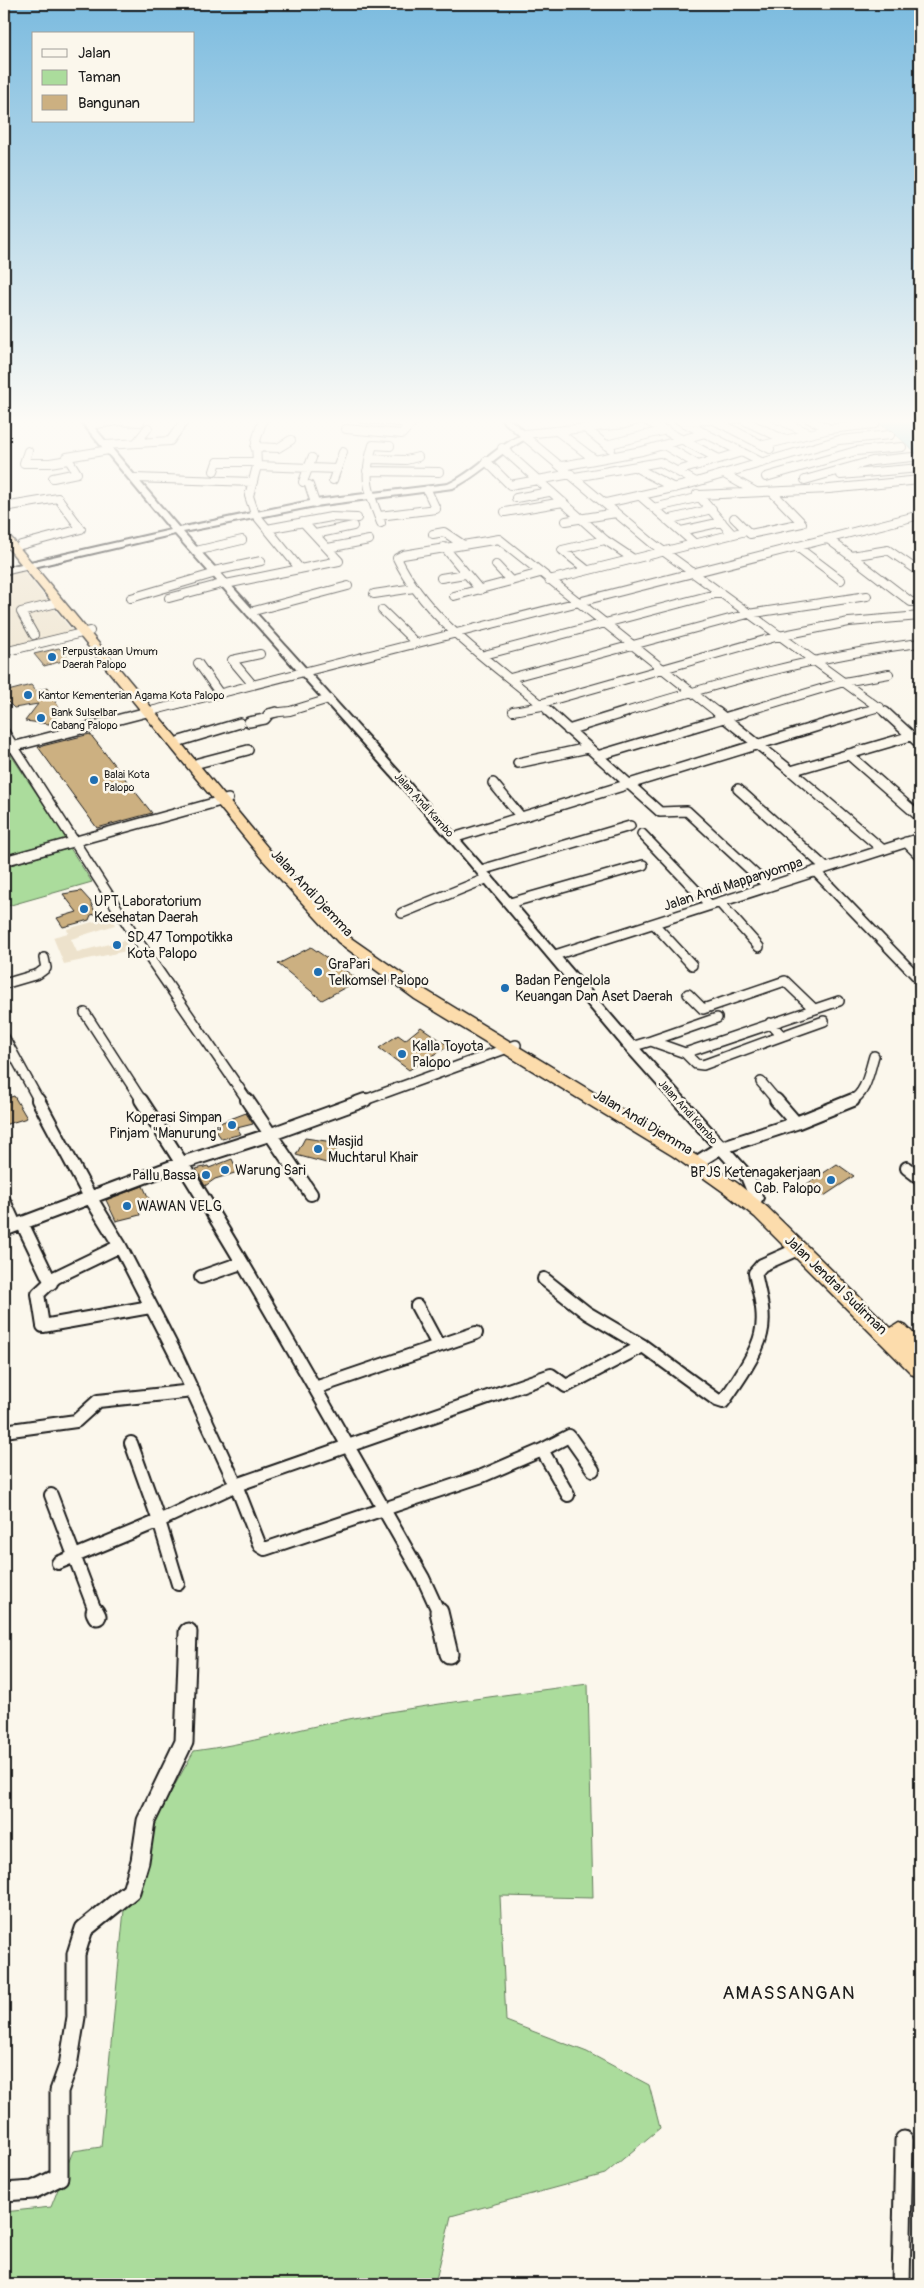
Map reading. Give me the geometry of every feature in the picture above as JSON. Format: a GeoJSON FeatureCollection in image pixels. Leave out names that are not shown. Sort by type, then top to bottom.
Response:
{"type":"FeatureCollection","features":[{"type":"Feature","properties":{"kind":"highway","name":"Jalan Andi Djemma"},"geometry":{"type":"LineString","coordinates":[[5,526],[21,545],[31,565],[57,603],[86,632]]}},
{"type":"Feature","properties":{"kind":"highway","name":"Jalan Andi Djemma"},"geometry":{"type":"LineString","coordinates":[[4,536],[31,565],[225,800]]}},
{"type":"Feature","properties":{"kind":"highway","name":"Jalan Andi Djemma"},"geometry":{"type":"LineString","coordinates":[[152,711],[198,763],[267,856],[343,939],[421,995],[512,1047],[699,1161],[753,1200]]}},
{"type":"Feature","properties":{"kind":"highway","name":"Jalan Jendral Sudirman"},"geometry":{"type":"LineString","coordinates":[[753,1200],[798,1249],[920,1369]]}},
{"type":"Feature","properties":{"kind":"highway","name":"Jalan Jendral Sudirman"},"geometry":{"type":"LineString","coordinates":[[753,1200],[792,1229],[920,1352]]}},
{"type":"Feature","properties":{"kind":"street"},"geometry":{"type":"LineString","coordinates":[[21,545],[81,529],[79,526]]}},
{"type":"Feature","properties":{"kind":"street","name":"Jalan Andi Kambo"},"geometry":{"type":"LineString","coordinates":[[173,526],[453,838],[631,1047],[748,1178],[753,1200]]}},
{"type":"Feature","properties":{"kind":"street"},"geometry":{"type":"LineString","coordinates":[[4,571],[201,526]]}},
{"type":"Feature","properties":{"kind":"street"},"geometry":{"type":"LineString","coordinates":[[264,526],[300,569]]}},
{"type":"Feature","properties":{"kind":"street"},"geometry":{"type":"LineString","coordinates":[[267,529],[284,526]]}},
{"type":"Feature","properties":{"kind":"street"},"geometry":{"type":"LineString","coordinates":[[169,598],[225,584],[339,561],[307,526]]}},
{"type":"Feature","properties":{"kind":"street"},"geometry":{"type":"LineString","coordinates":[[315,534],[353,526]]}},
{"type":"Feature","properties":{"kind":"street"},"geometry":{"type":"LineString","coordinates":[[589,526],[605,540],[632,558]]}},
{"type":"Feature","properties":{"kind":"street"},"geometry":{"type":"LineString","coordinates":[[632,526],[662,551],[719,593],[811,660],[880,707],[917,740]]}},
{"type":"Feature","properties":{"kind":"street"},"geometry":{"type":"LineString","coordinates":[[674,526],[694,543]]}},
{"type":"Feature","properties":{"kind":"street"},"geometry":{"type":"LineString","coordinates":[[681,531],[705,526]]}},
{"type":"Feature","properties":{"kind":"street"},"geometry":{"type":"LineString","coordinates":[[725,526],[732,534]]}},
{"type":"Feature","properties":{"kind":"street"},"geometry":{"type":"LineString","coordinates":[[742,526],[750,534],[789,526]]}},
{"type":"Feature","properties":{"kind":"street"},"geometry":{"type":"LineString","coordinates":[[8,748],[691,572],[881,526]]}},
{"type":"Feature","properties":{"kind":"street"},"geometry":{"type":"LineString","coordinates":[[549,580],[746,530]]}},
{"type":"Feature","properties":{"kind":"street"},"geometry":{"type":"LineString","coordinates":[[433,534],[445,532],[462,544]]}},
{"type":"Feature","properties":{"kind":"street"},"geometry":{"type":"LineString","coordinates":[[768,886],[687,811],[660,812],[541,705],[456,633],[430,609],[414,588],[397,558],[403,555],[444,547],[498,539],[791,771],[883,850]]}},
{"type":"Feature","properties":{"kind":"street"},"geometry":{"type":"LineString","coordinates":[[828,539],[909,600],[920,602]]}},
{"type":"Feature","properties":{"kind":"street"},"geometry":{"type":"LineString","coordinates":[[196,551],[242,540]]}},
{"type":"Feature","properties":{"kind":"street"},"geometry":{"type":"LineString","coordinates":[[328,548],[369,540]]}},
{"type":"Feature","properties":{"kind":"street"},"geometry":{"type":"LineString","coordinates":[[555,540],[566,548]]}},
{"type":"Feature","properties":{"kind":"street"},"geometry":{"type":"LineString","coordinates":[[587,570],[562,550],[605,540]]}},
{"type":"Feature","properties":{"kind":"street"},"geometry":{"type":"LineString","coordinates":[[796,546],[841,580]]}},
{"type":"Feature","properties":{"kind":"street"},"geometry":{"type":"LineString","coordinates":[[444,547],[480,590]]}},
{"type":"Feature","properties":{"kind":"street"},"geometry":{"type":"LineString","coordinates":[[851,556],[888,550],[920,572]]}},
{"type":"Feature","properties":{"kind":"street"},"geometry":{"type":"LineString","coordinates":[[131,598],[215,572],[261,561]]}},
{"type":"Feature","properties":{"kind":"street"},"geometry":{"type":"LineString","coordinates":[[496,565],[512,581]]}},
{"type":"Feature","properties":{"kind":"street"},"geometry":{"type":"LineString","coordinates":[[454,596],[540,573]]}},
{"type":"Feature","properties":{"kind":"street"},"geometry":{"type":"LineString","coordinates":[[441,578],[465,574]]}},
{"type":"Feature","properties":{"kind":"street"},"geometry":{"type":"LineString","coordinates":[[250,612],[348,586]]}},
{"type":"Feature","properties":{"kind":"street"},"geometry":{"type":"LineString","coordinates":[[374,594],[414,588]]}},
{"type":"Feature","properties":{"kind":"street"},"geometry":{"type":"LineString","coordinates":[[161,589],[175,606]]}},
{"type":"Feature","properties":{"kind":"street"},"geometry":{"type":"LineString","coordinates":[[484,655],[719,593]]}},
{"type":"Feature","properties":{"kind":"street"},"geometry":{"type":"LineString","coordinates":[[510,678],[748,614],[867,596]]}},
{"type":"Feature","properties":{"kind":"street"},"geometry":{"type":"LineString","coordinates":[[34,634],[21,611],[57,603]]}},
{"type":"Feature","properties":{"kind":"street"},"geometry":{"type":"LineString","coordinates":[[382,610],[416,643]]}},
{"type":"Feature","properties":{"kind":"street"},"geometry":{"type":"LineString","coordinates":[[513,711],[541,705],[779,636],[849,622],[920,616]]}},
{"type":"Feature","properties":{"kind":"street"},"geometry":{"type":"LineString","coordinates":[[4,652],[86,632]]}},
{"type":"Feature","properties":{"kind":"street"},"geometry":{"type":"LineString","coordinates":[[568,730],[811,660],[873,648],[920,643]]}},
{"type":"Feature","properties":{"kind":"street"},"geometry":{"type":"LineString","coordinates":[[253,685],[232,660],[260,654]]}},
{"type":"Feature","properties":{"kind":"street"},"geometry":{"type":"LineString","coordinates":[[198,663],[220,694]]}},
{"type":"Feature","properties":{"kind":"street"},"geometry":{"type":"LineString","coordinates":[[597,756],[844,682],[889,674]]}},
{"type":"Feature","properties":{"kind":"street"},"geometry":{"type":"LineString","coordinates":[[180,741],[329,699]]}},
{"type":"Feature","properties":{"kind":"street"},"geometry":{"type":"LineString","coordinates":[[619,704],[629,712]]}},
{"type":"Feature","properties":{"kind":"street"},"geometry":{"type":"LineString","coordinates":[[453,838],[880,707]]}},
{"type":"Feature","properties":{"kind":"street"},"geometry":{"type":"LineString","coordinates":[[4,732],[8,748],[76,842],[142,947],[226,1067],[269,1135],[311,1194]]}},
{"type":"Feature","properties":{"kind":"street"},"geometry":{"type":"LineString","coordinates":[[791,771],[848,754],[917,740]]}},
{"type":"Feature","properties":{"kind":"street"},"geometry":{"type":"LineString","coordinates":[[518,763],[588,748]]}},
{"type":"Feature","properties":{"kind":"street"},"geometry":{"type":"LineString","coordinates":[[198,763],[248,750]]}},
{"type":"Feature","properties":{"kind":"street"},"geometry":{"type":"LineString","coordinates":[[848,754],[920,817]]}},
{"type":"Feature","properties":{"kind":"street"},"geometry":{"type":"LineString","coordinates":[[492,782],[521,817]]}},
{"type":"Feature","properties":{"kind":"street"},"geometry":{"type":"LineString","coordinates":[[738,789],[826,868]]}},
{"type":"Feature","properties":{"kind":"street"},"geometry":{"type":"LineString","coordinates":[[4,861],[225,800]]}},
{"type":"Feature","properties":{"kind":"street"},"geometry":{"type":"LineString","coordinates":[[402,913],[484,874],[630,826]]}},
{"type":"Feature","properties":{"kind":"street"},"geometry":{"type":"LineString","coordinates":[[642,834],[759,947]]}},
{"type":"Feature","properties":{"kind":"street","name":"Jalan Andi Mappanyompa"},"geometry":{"type":"LineString","coordinates":[[555,956],[920,838]]}},
{"type":"Feature","properties":{"kind":"street"},"geometry":{"type":"LineString","coordinates":[[906,842],[920,856]]}},
{"type":"Feature","properties":{"kind":"street"},"geometry":{"type":"LineString","coordinates":[[510,903],[643,865]]}},
{"type":"Feature","properties":{"kind":"street"},"geometry":{"type":"LineString","coordinates":[[815,872],[920,980]]}},
{"type":"Feature","properties":{"kind":"street"},"geometry":{"type":"LineString","coordinates":[[654,924],[692,965]]}},
{"type":"Feature","properties":{"kind":"street"},"geometry":{"type":"LineString","coordinates":[[4,984],[41,973],[46,968],[44,958]]}},
{"type":"Feature","properties":{"kind":"street"},"geometry":{"type":"LineString","coordinates":[[688,994],[702,1009],[785,981],[813,1008]]}},
{"type":"Feature","properties":{"kind":"street"},"geometry":{"type":"LineString","coordinates":[[685,1053],[813,1008],[839,1001]]}},
{"type":"Feature","properties":{"kind":"street"},"geometry":{"type":"LineString","coordinates":[[85,1013],[182,1163],[349,1445],[382,1510],[436,1602],[446,1632],[449,1654]]}},
{"type":"Feature","properties":{"kind":"street"},"geometry":{"type":"LineString","coordinates":[[631,1047],[717,1018]]}},
{"type":"Feature","properties":{"kind":"street"},"geometry":{"type":"LineString","coordinates":[[651,1041],[685,1053],[696,1064],[703,1065],[824,1021]]}},
{"type":"Feature","properties":{"kind":"street"},"geometry":{"type":"LineString","coordinates":[[770,1023],[782,1036]]}},
{"type":"Feature","properties":{"kind":"street"},"geometry":{"type":"LineString","coordinates":[[4,1037],[90,1197],[120,1246],[193,1391],[236,1485],[260,1546],[265,1549],[482,1476],[569,1436],[593,1470]]}},
{"type":"Feature","properties":{"kind":"street"},"geometry":{"type":"LineString","coordinates":[[14,1226],[182,1163],[269,1135],[512,1047]]}},
{"type":"Feature","properties":{"kind":"street"},"geometry":{"type":"LineString","coordinates":[[699,1161],[720,1148],[796,1123],[858,1098],[862,1092],[874,1056]]}},
{"type":"Feature","properties":{"kind":"street"},"geometry":{"type":"LineString","coordinates":[[761,1082],[796,1123]]}},
{"type":"Feature","properties":{"kind":"street"},"geometry":{"type":"LineString","coordinates":[[907,1168],[920,1178]]}},
{"type":"Feature","properties":{"kind":"street"},"geometry":{"type":"LineString","coordinates":[[4,1201],[14,1226],[51,1282]]}},
{"type":"Feature","properties":{"kind":"street"},"geometry":{"type":"LineString","coordinates":[[120,1246],[56,1277],[38,1294],[43,1327],[150,1307]]}},
{"type":"Feature","properties":{"kind":"street"},"geometry":{"type":"LineString","coordinates":[[544,1279],[587,1313],[643,1346],[717,1400],[725,1401],[747,1365],[761,1335],[762,1308],[755,1273],[762,1265],[798,1249]]}},
{"type":"Feature","properties":{"kind":"street"},"geometry":{"type":"LineString","coordinates":[[201,1277],[241,1263]]}},
{"type":"Feature","properties":{"kind":"street"},"geometry":{"type":"LineString","coordinates":[[417,1306],[438,1345]]}},
{"type":"Feature","properties":{"kind":"street"},"geometry":{"type":"LineString","coordinates":[[315,1388],[476,1333]]}},
{"type":"Feature","properties":{"kind":"street"},"geometry":{"type":"LineString","coordinates":[[58,1563],[159,1521],[236,1485],[551,1375],[566,1386],[643,1346]]}},
{"type":"Feature","properties":{"kind":"street"},"geometry":{"type":"LineString","coordinates":[[4,1431],[76,1422],[91,1405],[98,1401],[193,1391]]}},
{"type":"Feature","properties":{"kind":"street"},"geometry":{"type":"LineString","coordinates":[[131,1443],[159,1521],[178,1584]]}},
{"type":"Feature","properties":{"kind":"street"},"geometry":{"type":"LineString","coordinates":[[542,1450],[568,1495]]}},
{"type":"Feature","properties":{"kind":"street"},"geometry":{"type":"LineString","coordinates":[[51,1495],[97,1616]]}},
{"type":"Feature","properties":{"kind":"street"},"geometry":{"type":"LineString","coordinates":[[4,2192],[20,2192],[42,2188],[59,2177],[59,2091],[68,2066],[76,2017],[76,1954],[84,1929],[131,1891],[140,1861],[146,1821],[184,1742],[188,1632]]}},
{"type":"Feature","properties":{"kind":"street"},"geometry":{"type":"LineString","coordinates":[[901,2284],[904,2140]]}},
{"type":"Feature","properties":{"kind":"shaded area"},"geometry":{"type":"Polygon","coordinates":[[[22,569],[74,633],[4,650],[4,573],[22,569]]]}},
{"type":"Feature","properties":{"kind":"shaded area","name":"SD 47 Tompotikka Kota Palopo"},"geometry":{"type":"Polygon","coordinates":[[[111,917],[115,925],[71,939],[77,952],[125,940],[131,950],[64,964],[53,937],[68,933],[67,929],[111,917]]]}},
{"type":"Feature","properties":{"kind":"green space"},"geometry":{"type":"Polygon","coordinates":[[[9,752],[68,841],[4,859],[4,753],[9,752]]]}},
{"type":"Feature","properties":{"kind":"green space"},"geometry":{"type":"Polygon","coordinates":[[[70,848],[92,882],[4,907],[4,867],[70,848]]]}},
{"type":"Feature","properties":{"kind":"green space"},"geometry":{"type":"Polygon","coordinates":[[[588,1684],[593,1898],[500,1896],[506,2021],[587,2052],[649,2085],[660,2128],[605,2174],[451,2216],[435,2284],[4,2284],[4,2212],[51,2207],[73,2151],[101,2147],[124,1910],[133,1859],[194,1751],[383,1713],[588,1684]]]}},
{"type":"Feature","properties":{"kind":"building","name":"Perpustakaan Umum Daerah Palopo"},"geometry":{"type":"Polygon","coordinates":[[[59,648],[70,659],[44,666],[34,654],[59,648]]]}},
{"type":"Feature","properties":{"kind":"building"},"geometry":{"type":"Polygon","coordinates":[[[31,685],[36,691],[47,688],[61,711],[49,724],[25,721],[38,704],[14,708],[4,698],[4,692],[31,685]]]}},
{"type":"Feature","properties":{"kind":"building","name":"Balai Kota Palopo"},"geometry":{"type":"Polygon","coordinates":[[[90,734],[152,813],[97,828],[38,747],[90,734]]]}},
{"type":"Feature","properties":{"kind":"building","name":"UPT Laboratorium Kesehatan Daerah"},"geometry":{"type":"Polygon","coordinates":[[[81,891],[90,901],[96,914],[91,915],[89,920],[63,927],[57,918],[77,912],[63,894],[81,891]]]}},
{"type":"Feature","properties":{"kind":"building","name":"GraPari Telkomsel Palopo"},"geometry":{"type":"Polygon","coordinates":[[[311,947],[359,980],[322,1000],[278,964],[311,947]]]}},
{"type":"Feature","properties":{"kind":"building"},"geometry":{"type":"Polygon","coordinates":[[[421,1027],[449,1046],[409,1070],[379,1048],[398,1035],[405,1040],[421,1027]]]}},
{"type":"Feature","properties":{"kind":"building"},"geometry":{"type":"Polygon","coordinates":[[[14,1096],[27,1118],[4,1125],[4,1099],[14,1096]]]}},
{"type":"Feature","properties":{"kind":"building","name":"Koperasi Simpan Pinjam \"Manurung\""},"geometry":{"type":"Polygon","coordinates":[[[246,1113],[253,1124],[237,1128],[241,1134],[222,1139],[212,1126],[246,1113]]]}},
{"type":"Feature","properties":{"kind":"building","name":"Masjid Muchtarul Khair"},"geometry":{"type":"Polygon","coordinates":[[[305,1138],[340,1143],[330,1164],[296,1155],[305,1138]]]}},
{"type":"Feature","properties":{"kind":"building"},"geometry":{"type":"Polygon","coordinates":[[[232,1159],[238,1172],[215,1179],[205,1186],[196,1169],[208,1166],[209,1168],[232,1159]]]}},
{"type":"Feature","properties":{"kind":"building","name":"BPJS Ketenagakerjaan Cab. Palopo"},"geometry":{"type":"Polygon","coordinates":[[[837,1164],[854,1176],[824,1196],[807,1184],[837,1164]]]}},
{"type":"Feature","properties":{"kind":"building","name":"WAWAN VELG"},"geometry":{"type":"Polygon","coordinates":[[[143,1186],[151,1203],[139,1210],[140,1215],[116,1221],[106,1200],[143,1186]]]}},
{"type":"Feature","properties":{"kind":"place","name":"Perpustakaan Umum Daerah Palopo"},"geometry":{"type":"Point","coordinates":[52,657]}},
{"type":"Feature","properties":{"kind":"place","name":"Kantor Kementerian Agama Kota Palopo"},"geometry":{"type":"Point","coordinates":[28,695]}},
{"type":"Feature","properties":{"kind":"place","name":"Bank Sulselbar Cabang Palopo"},"geometry":{"type":"Point","coordinates":[41,718]}},
{"type":"Feature","properties":{"kind":"place","name":"Balai Kota Palopo"},"geometry":{"type":"Point","coordinates":[94,780]}},
{"type":"Feature","properties":{"kind":"place","name":"UPT Laboratorium Kesehatan Daerah"},"geometry":{"type":"Point","coordinates":[84,909]}},
{"type":"Feature","properties":{"kind":"place","name":"SD 47 Tompotikka Kota Palopo"},"geometry":{"type":"Point","coordinates":[117,945]}},
{"type":"Feature","properties":{"kind":"place","name":"GraPari Telkomsel Palopo"},"geometry":{"type":"Point","coordinates":[318,972]}},
{"type":"Feature","properties":{"kind":"place","name":"Badan Pengelola Keuangan Dan Aset Daerah"},"geometry":{"type":"Point","coordinates":[505,988]}},
{"type":"Feature","properties":{"kind":"place","name":"Kalla Toyota Palopo"},"geometry":{"type":"Point","coordinates":[402,1054]}},
{"type":"Feature","properties":{"kind":"place","name":"Koperasi Simpan Pinjam \"Manurung\""},"geometry":{"type":"Point","coordinates":[232,1125]}},
{"type":"Feature","properties":{"kind":"place","name":"Masjid Muchtarul Khair"},"geometry":{"type":"Point","coordinates":[318,1149]}},
{"type":"Feature","properties":{"kind":"place","name":"Warung Sari"},"geometry":{"type":"Point","coordinates":[225,1170]}},
{"type":"Feature","properties":{"kind":"place","name":"Pallu Bassa"},"geometry":{"type":"Point","coordinates":[206,1175]}},
{"type":"Feature","properties":{"kind":"place","name":"BPJS Ketenagakerjaan Cab. Palopo"},"geometry":{"type":"Point","coordinates":[831,1180]}},
{"type":"Feature","properties":{"kind":"place","name":"WAWAN VELG"},"geometry":{"type":"Point","coordinates":[127,1206]}},
{"type":"Feature","properties":{"kind":"district","name":"AMASSANGAN"},"geometry":{"type":"Point","coordinates":[789,1993]}}]}
